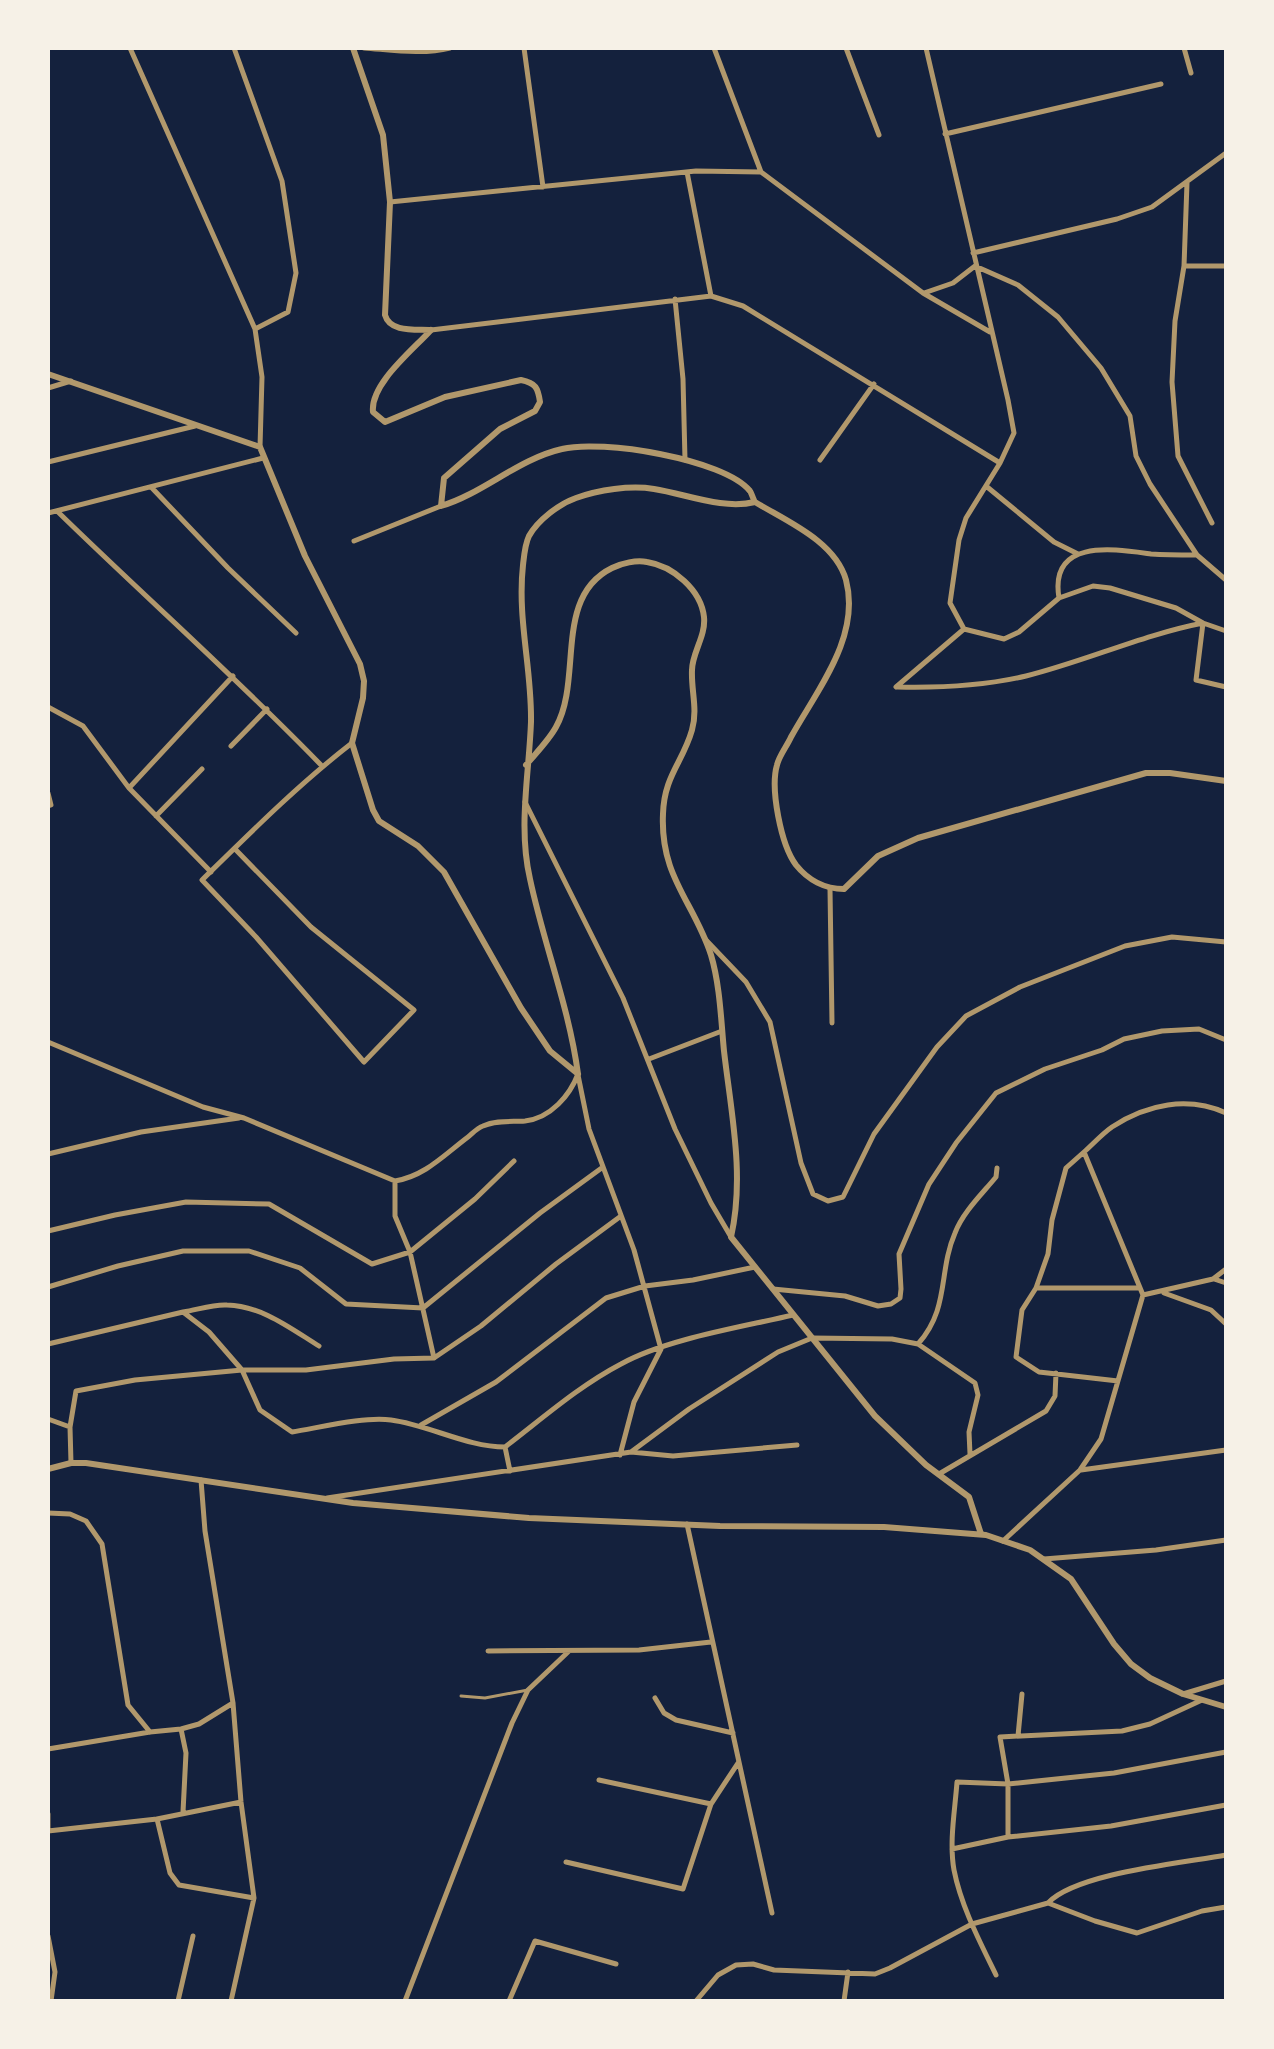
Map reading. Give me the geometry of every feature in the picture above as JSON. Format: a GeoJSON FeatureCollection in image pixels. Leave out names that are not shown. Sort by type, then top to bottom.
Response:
{"type":"FeatureCollection","features":[{"type":"Feature","properties":{"kind":"street"},"geometry":{"type":"LineString","coordinates":[[130,48],[255,329],[262,377],[260,447],[263,458],[305,556],[360,664],[364,681],[363,698],[352,743],[364,787],[379,821],[418,846],[444,872],[521,1008],[550,1051],[578,1074]]}},
{"type":"Feature","properties":{"kind":"street"},"geometry":{"type":"LineString","coordinates":[[234,48],[282,181],[296,273],[288,312],[255,329]]}},
{"type":"Feature","properties":{"kind":"street"},"geometry":{"type":"LineString","coordinates":[[353,48],[383,135],[390,202],[385,315],[389,325],[431,330],[711,296],[743,306],[1000,463]]}},
{"type":"Feature","properties":{"kind":"street"},"geometry":{"type":"LineString","coordinates":[[364,48],[440,51],[450,48]]}},
{"type":"Feature","properties":{"kind":"street"},"geometry":{"type":"LineString","coordinates":[[524,48],[543,187]]}},
{"type":"Feature","properties":{"kind":"street"},"geometry":{"type":"LineString","coordinates":[[714,48],[761,172],[923,293],[991,332]]}},
{"type":"Feature","properties":{"kind":"street"},"geometry":{"type":"LineString","coordinates":[[846,48],[879,135]]}},
{"type":"Feature","properties":{"kind":"street"},"geometry":{"type":"LineString","coordinates":[[926,48],[1014,433],[1000,463],[966,518],[959,540],[950,603],[964,629],[1004,639],[1019,632],[1059,598],[1093,586],[1110,588],[1176,608],[1226,631]]}},
{"type":"Feature","properties":{"kind":"street"},"geometry":{"type":"LineString","coordinates":[[1184,48],[1191,73]]}},
{"type":"Feature","properties":{"kind":"street"},"geometry":{"type":"LineString","coordinates":[[945,134],[1161,84]]}},
{"type":"Feature","properties":{"kind":"street"},"geometry":{"type":"LineString","coordinates":[[973,253],[1117,219],[1152,207],[1226,153]]}},
{"type":"Feature","properties":{"kind":"street"},"geometry":{"type":"LineString","coordinates":[[390,202],[687,172],[761,172]]}},
{"type":"Feature","properties":{"kind":"street"},"geometry":{"type":"LineString","coordinates":[[687,172],[711,296]]}},
{"type":"Feature","properties":{"kind":"street"},"geometry":{"type":"LineString","coordinates":[[1187,183],[1184,266],[1175,321],[1172,382],[1178,456],[1212,523]]}},
{"type":"Feature","properties":{"kind":"street"},"geometry":{"type":"LineString","coordinates":[[923,293],[953,283],[975,266]]}},
{"type":"Feature","properties":{"kind":"street"},"geometry":{"type":"LineString","coordinates":[[975,266],[1018,285],[1058,317],[1101,368],[1130,416],[1136,456],[1150,484],[1197,555],[1226,580]]}},
{"type":"Feature","properties":{"kind":"street"},"geometry":{"type":"LineString","coordinates":[[1184,266],[1226,266]]}},
{"type":"Feature","properties":{"kind":"street"},"geometry":{"type":"LineString","coordinates":[[675,299],[683,379],[685,460]]}},
{"type":"Feature","properties":{"kind":"street"},"geometry":{"type":"LineString","coordinates":[[431,330],[378,388],[372,401],[373,412],[385,422],[445,397],[521,380],[531,382],[538,388],[540,402],[535,411],[500,429],[444,478],[441,506]]}},
{"type":"Feature","properties":{"kind":"street"},"geometry":{"type":"LineString","coordinates":[[48,374],[260,447]]}},
{"type":"Feature","properties":{"kind":"street"},"geometry":{"type":"LineString","coordinates":[[48,388],[72,381]]}},
{"type":"Feature","properties":{"kind":"street"},"geometry":{"type":"LineString","coordinates":[[820,460],[874,384]]}},
{"type":"Feature","properties":{"kind":"street"},"geometry":{"type":"LineString","coordinates":[[48,462],[195,426]]}},
{"type":"Feature","properties":{"kind":"street"},"geometry":{"type":"LineString","coordinates":[[354,541],[466,499],[529,460],[564,448],[623,447],[685,460],[733,478],[751,491],[755,502],[835,556],[846,579],[850,608],[844,643],[777,764],[776,775],[775,797],[783,835],[796,865],[814,881],[830,889],[844,889],[878,856],[918,838],[1146,773],[1226,781]]}},
{"type":"Feature","properties":{"kind":"street"},"geometry":{"type":"LineString","coordinates":[[48,513],[263,458]]}},
{"type":"Feature","properties":{"kind":"street"},"geometry":{"type":"LineString","coordinates":[[986,486],[1054,542],[1079,554]]}},
{"type":"Feature","properties":{"kind":"street"},"geometry":{"type":"LineString","coordinates":[[152,488],[228,568],[296,633]]}},
{"type":"Feature","properties":{"kind":"street"},"geometry":{"type":"LineString","coordinates":[[620,1455],[634,1402],[661,1349],[645,1286],[589,1129],[572,1031],[529,878],[524,823],[531,721],[519,598],[524,553],[529,536],[545,517],[574,499],[609,490],[649,488],[743,505],[755,502]]}},
{"type":"Feature","properties":{"kind":"street"},"geometry":{"type":"LineString","coordinates":[[57,511],[180,630],[233,676],[322,766]]}},
{"type":"Feature","properties":{"kind":"street"},"geometry":{"type":"LineString","coordinates":[[1059,598],[1056,583],[1060,571],[1079,554],[1093,549],[1197,555]]}},
{"type":"Feature","properties":{"kind":"street"},"geometry":{"type":"LineString","coordinates":[[526,765],[557,727],[565,701],[575,620],[593,582],[600,574],[622,563],[647,562],[678,575],[697,596],[704,618],[691,668],[696,714],[691,734],[668,779],[662,813],[663,848],[670,870],[711,956],[738,1190],[731,1237]]}},
{"type":"Feature","properties":{"kind":"street"},"geometry":{"type":"LineString","coordinates":[[964,629],[896,687],[940,688],[1027,676],[1133,640],[1203,623]]}},
{"type":"Feature","properties":{"kind":"street"},"geometry":{"type":"LineString","coordinates":[[1203,623],[1196,680],[1226,687]]}},
{"type":"Feature","properties":{"kind":"street"},"geometry":{"type":"LineString","coordinates":[[129,788],[233,676]]}},
{"type":"Feature","properties":{"kind":"street"},"geometry":{"type":"LineString","coordinates":[[48,707],[83,726],[129,788],[211,872]]}},
{"type":"Feature","properties":{"kind":"street"},"geometry":{"type":"LineString","coordinates":[[231,746],[267,709]]}},
{"type":"Feature","properties":{"kind":"street"},"geometry":{"type":"LineString","coordinates":[[235,849],[311,927],[414,1010],[364,1062],[256,937],[202,880],[322,766],[352,743]]}},
{"type":"Feature","properties":{"kind":"street"},"geometry":{"type":"LineString","coordinates":[[156,816],[202,769]]}},
{"type":"Feature","properties":{"kind":"street"},"geometry":{"type":"LineString","coordinates":[[48,793],[50,806]]}},
{"type":"Feature","properties":{"kind":"street"},"geometry":{"type":"LineString","coordinates":[[525,801],[623,998],[675,1129],[731,1237],[875,1416],[926,1465],[969,1497],[981,1534]]}},
{"type":"Feature","properties":{"kind":"street"},"geometry":{"type":"LineString","coordinates":[[830,889],[832,1023]]}},
{"type":"Feature","properties":{"kind":"street"},"geometry":{"type":"LineString","coordinates":[[703,936],[746,982],[770,1022],[801,1163],[813,1194],[828,1201],[843,1197],[874,1134],[937,1047],[966,1016],[1020,987],[1125,946],[1172,937],[1226,942]]}},
{"type":"Feature","properties":{"kind":"street"},"geometry":{"type":"LineString","coordinates":[[773,1289],[845,1296],[878,1306],[891,1304],[900,1298],[899,1254],[929,1184],[956,1143],[996,1093],[1045,1069],[1102,1050],[1124,1039],[1162,1031],[1199,1029],[1226,1040]]}},
{"type":"Feature","properties":{"kind":"street"},"geometry":{"type":"LineString","coordinates":[[649,1059],[722,1031]]}},
{"type":"Feature","properties":{"kind":"street"},"geometry":{"type":"LineString","coordinates":[[48,1042],[203,1107],[244,1118],[395,1181],[412,1178],[432,1167],[482,1126],[529,1121],[551,1109],[570,1094],[578,1074]]}},
{"type":"Feature","properties":{"kind":"street"},"geometry":{"type":"LineString","coordinates":[[1118,1381],[1039,1372],[1016,1357],[1022,1310],[1036,1288],[1048,1254],[1052,1220],[1066,1168],[1113,1127],[1165,1103],[1209,1106],[1226,1113]]}},
{"type":"Feature","properties":{"kind":"street"},"geometry":{"type":"LineString","coordinates":[[48,1154],[141,1132],[244,1118]]}},
{"type":"Feature","properties":{"kind":"street"},"geometry":{"type":"LineString","coordinates":[[1003,1541],[1080,1470],[1101,1439],[1143,1295],[1084,1152]]}},
{"type":"Feature","properties":{"kind":"street"},"geometry":{"type":"LineString","coordinates":[[48,1231],[186,1202],[269,1204],[372,1264],[410,1252],[475,1199],[514,1161]]}},
{"type":"Feature","properties":{"kind":"street"},"geometry":{"type":"LineString","coordinates":[[48,1287],[183,1251],[249,1251],[300,1268],[346,1304],[423,1308],[540,1213],[603,1167]]}},
{"type":"Feature","properties":{"kind":"street"},"geometry":{"type":"LineString","coordinates":[[918,1344],[931,1329],[938,1313],[954,1234],[996,1177],[997,1168]]}},
{"type":"Feature","properties":{"kind":"street"},"geometry":{"type":"LineString","coordinates":[[395,1181],[395,1216],[410,1252],[434,1358]]}},
{"type":"Feature","properties":{"kind":"street"},"geometry":{"type":"LineString","coordinates":[[71,1463],[70,1427],[76,1391],[135,1380],[242,1370],[306,1370],[394,1359],[434,1358],[481,1326],[556,1264],[621,1216]]}},
{"type":"Feature","properties":{"kind":"street"},"geometry":{"type":"LineString","coordinates":[[421,1425],[496,1382],[606,1298],[645,1286],[755,1267]]}},
{"type":"Feature","properties":{"kind":"street"},"geometry":{"type":"LineString","coordinates":[[1143,1295],[1213,1279],[1226,1269]]}},
{"type":"Feature","properties":{"kind":"street"},"geometry":{"type":"LineString","coordinates":[[1213,1279],[1226,1283]]}},
{"type":"Feature","properties":{"kind":"street"},"geometry":{"type":"LineString","coordinates":[[1036,1288],[1139,1288]]}},
{"type":"Feature","properties":{"kind":"street"},"geometry":{"type":"LineString","coordinates":[[1159,1291],[1211,1310],[1226,1324]]}},
{"type":"Feature","properties":{"kind":"street"},"geometry":{"type":"LineString","coordinates":[[48,1344],[225,1305],[270,1315],[319,1346]]}},
{"type":"Feature","properties":{"kind":"street"},"geometry":{"type":"LineString","coordinates":[[183,1312],[209,1332],[242,1370],[260,1410],[292,1432],[386,1419],[421,1425],[491,1447],[505,1447],[623,1362],[661,1349],[793,1315]]}},
{"type":"Feature","properties":{"kind":"street"},"geometry":{"type":"LineString","coordinates":[[631,1452],[689,1409],[778,1352],[812,1338],[892,1339],[918,1344],[975,1383],[978,1395],[969,1432],[970,1454]]}},
{"type":"Feature","properties":{"kind":"street"},"geometry":{"type":"LineString","coordinates":[[939,1474],[1046,1411],[1055,1396],[1056,1373]]}},
{"type":"Feature","properties":{"kind":"street"},"geometry":{"type":"LineString","coordinates":[[48,1419],[70,1427]]}},
{"type":"Feature","properties":{"kind":"street"},"geometry":{"type":"LineString","coordinates":[[323,1498],[631,1452],[673,1456],[797,1445]]}},
{"type":"Feature","properties":{"kind":"street"},"geometry":{"type":"LineString","coordinates":[[505,1447],[510,1471]]}},
{"type":"Feature","properties":{"kind":"street"},"geometry":{"type":"LineString","coordinates":[[1080,1470],[1226,1450]]}},
{"type":"Feature","properties":{"kind":"street"},"geometry":{"type":"LineString","coordinates":[[48,1469],[71,1463],[353,1503],[529,1518],[884,1527],[981,1534],[1030,1550],[1071,1579],[1114,1644],[1131,1664],[1150,1678],[1183,1694],[1226,1707]]}},
{"type":"Feature","properties":{"kind":"street"},"geometry":{"type":"LineString","coordinates":[[201,1480],[205,1531],[233,1703],[241,1802],[254,1898],[231,2001]]}},
{"type":"Feature","properties":{"kind":"street"},"geometry":{"type":"LineString","coordinates":[[48,1513],[70,1514],[86,1521],[102,1544],[128,1705],[150,1732]]}},
{"type":"Feature","properties":{"kind":"street"},"geometry":{"type":"LineString","coordinates":[[687,1524],[772,1913]]}},
{"type":"Feature","properties":{"kind":"street"},"geometry":{"type":"LineString","coordinates":[[1044,1559],[1156,1550],[1226,1540]]}},
{"type":"Feature","properties":{"kind":"street"},"geometry":{"type":"LineString","coordinates":[[488,1651],[639,1650],[711,1642]]}},
{"type":"Feature","properties":{"kind":"street"},"geometry":{"type":"LineString","coordinates":[[405,2001],[528,1690],[568,1652]]}},
{"type":"Feature","properties":{"kind":"street"},"geometry":{"type":"LineString","coordinates":[[1183,1694],[1226,1681]]}},
{"type":"Feature","properties":{"kind":"street"},"geometry":{"type":"LineString","coordinates":[[1018,1736],[1022,1694]]}},
{"type":"Feature","properties":{"kind":"street"},"geometry":{"type":"LineString","coordinates":[[655,1698],[664,1713],[676,1720],[733,1733]]}},
{"type":"Feature","properties":{"kind":"street"},"geometry":{"type":"LineString","coordinates":[[1008,1837],[1008,1784],[1000,1737],[1122,1731],[1150,1724],[1202,1700]]}},
{"type":"Feature","properties":{"kind":"street"},"geometry":{"type":"LineString","coordinates":[[48,1749],[181,1729],[199,1724],[233,1703]]}},
{"type":"Feature","properties":{"kind":"street"},"geometry":{"type":"LineString","coordinates":[[181,1729],[186,1753],[183,1812]]}},
{"type":"Feature","properties":{"kind":"street"},"geometry":{"type":"LineString","coordinates":[[996,1975],[972,1924],[954,1871],[952,1849],[957,1782],[1008,1784],[1114,1773],[1226,1752]]}},
{"type":"Feature","properties":{"kind":"street"},"geometry":{"type":"LineString","coordinates":[[566,1862],[683,1889],[711,1804],[738,1762]]}},
{"type":"Feature","properties":{"kind":"street"},"geometry":{"type":"LineString","coordinates":[[599,1780],[711,1804]]}},
{"type":"Feature","properties":{"kind":"street"},"geometry":{"type":"LineString","coordinates":[[48,1814],[48,1831],[157,1819],[241,1802]]}},
{"type":"Feature","properties":{"kind":"street"},"geometry":{"type":"LineString","coordinates":[[952,1849],[1008,1837],[1111,1826],[1226,1805]]}},
{"type":"Feature","properties":{"kind":"street"},"geometry":{"type":"LineString","coordinates":[[157,1819],[170,1873],[179,1885],[254,1898]]}},
{"type":"Feature","properties":{"kind":"street"},"geometry":{"type":"LineString","coordinates":[[696,2001],[718,1975],[736,1965],[753,1964],[774,1970],[875,1974],[972,1924],[1048,1903],[1067,1888],[1226,1855]]}},
{"type":"Feature","properties":{"kind":"street"},"geometry":{"type":"LineString","coordinates":[[1048,1903],[1137,1933],[1202,1911],[1226,1907]]}},
{"type":"Feature","properties":{"kind":"street"},"geometry":{"type":"LineString","coordinates":[[48,1936],[55,1972],[51,2001]]}},
{"type":"Feature","properties":{"kind":"street"},"geometry":{"type":"LineString","coordinates":[[178,2001],[193,1936]]}},
{"type":"Feature","properties":{"kind":"street"},"geometry":{"type":"LineString","coordinates":[[509,2001],[535,1941],[616,1964]]}},
{"type":"Feature","properties":{"kind":"street"},"geometry":{"type":"LineString","coordinates":[[844,2001],[848,1972]]}},
{"type":"Feature","properties":{"kind":"lane"},"geometry":{"type":"LineString","coordinates":[[461,1696],[485,1698],[528,1690]]}}]}
